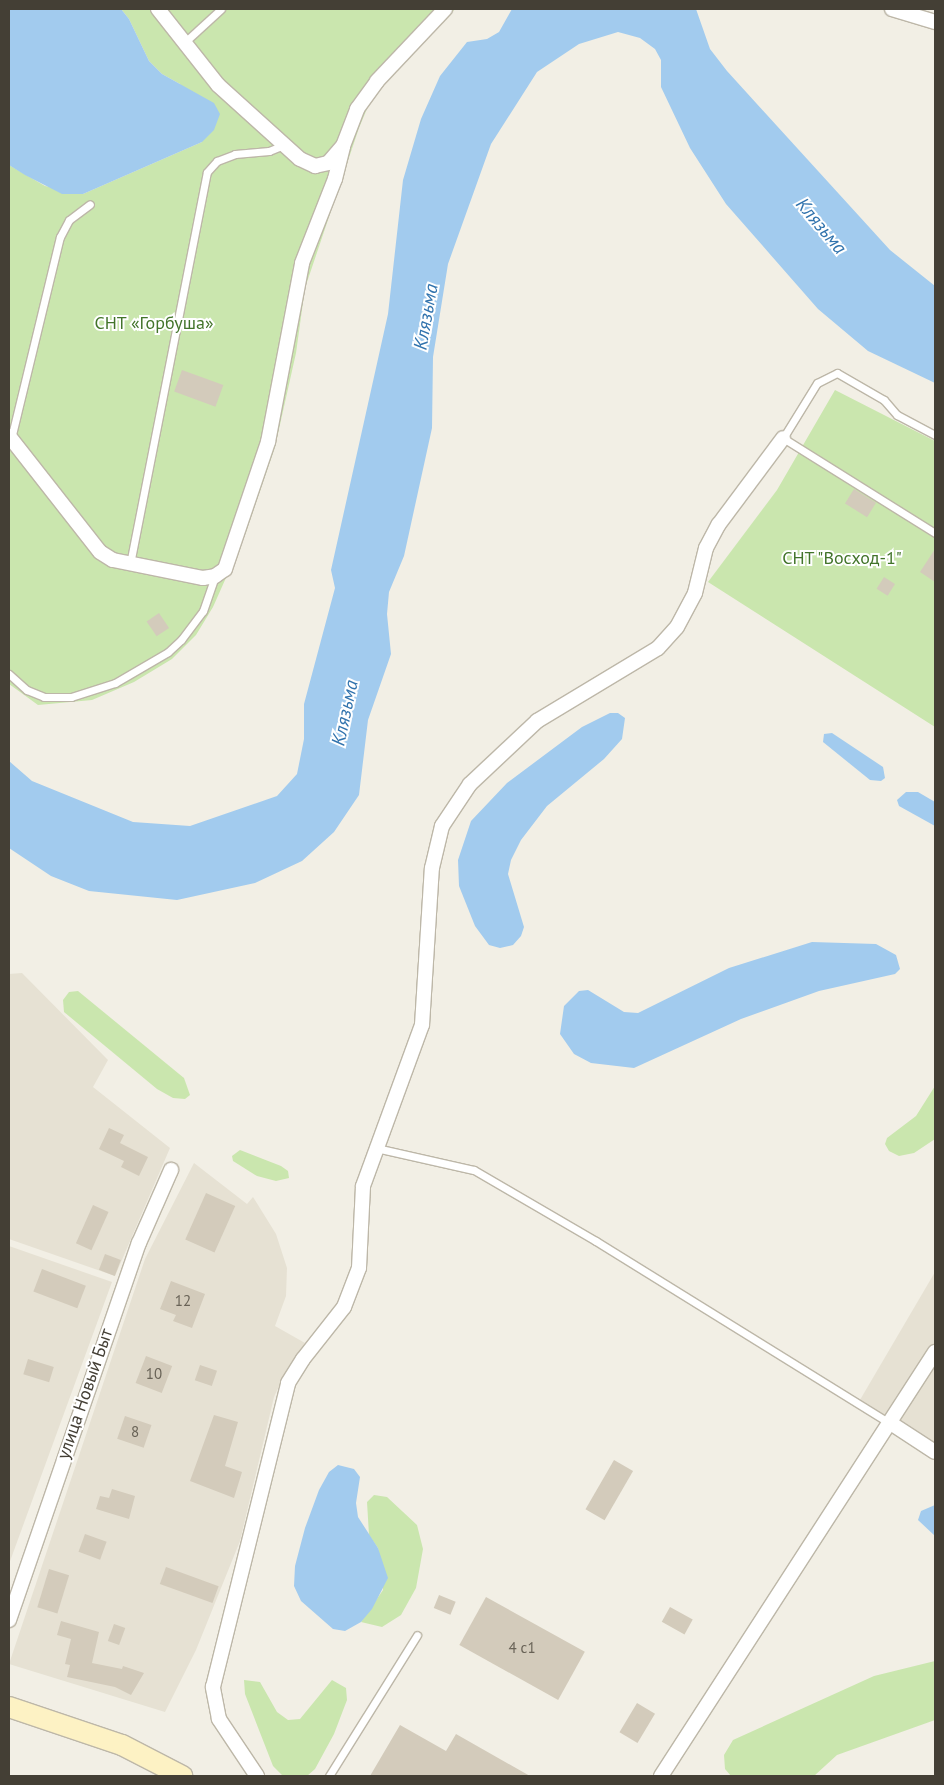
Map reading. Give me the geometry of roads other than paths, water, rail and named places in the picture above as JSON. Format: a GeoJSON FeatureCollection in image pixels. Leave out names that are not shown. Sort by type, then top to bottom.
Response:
{"type":"FeatureCollection","features":[{"type":"Feature","properties":{"kind":"main road"},"geometry":{"type":"LineString","coordinates":[[9,1707],[122,1745],[182,1776]]}},
{"type":"Feature","properties":{"kind":"street"},"geometry":{"type":"LineString","coordinates":[[158,9],[186,41],[218,85],[300,159],[315,166],[328,163],[343,146]]}},
{"type":"Feature","properties":{"kind":"street"},"geometry":{"type":"LineString","coordinates":[[10,438],[100,552],[112,560],[203,578],[215,576],[224,568],[268,442],[280,392],[298,278],[357,109],[376,81],[444,9]]}},
{"type":"Feature","properties":{"kind":"street"},"geometry":{"type":"LineString","coordinates":[[892,9],[935,22]]}},
{"type":"Feature","properties":{"kind":"street"},"geometry":{"type":"LineString","coordinates":[[257,1776],[219,1719],[213,1687],[288,1383],[303,1359],[344,1307],[354,1286],[362,1249],[360,1216],[363,1186],[375,1148],[422,1025],[432,868],[442,826],[452,808],[470,784],[537,721],[658,648],[677,627],[695,593],[706,548],[714,532],[783,438]]}},
{"type":"Feature","properties":{"kind":"street","name":"улица Новый Быт"},"geometry":{"type":"LineString","coordinates":[[9,1620],[139,1243],[170,1170]]}},
{"type":"Feature","properties":{"kind":"street"},"geometry":{"type":"LineString","coordinates":[[661,1776],[892,1424],[935,1352]]}},
{"type":"Feature","properties":{"kind":"street"},"geometry":{"type":"LineString","coordinates":[[892,1424],[935,1452]]}},
{"type":"Feature","properties":{"kind":"lane"},"geometry":{"type":"LineString","coordinates":[[186,41],[221,9]]}},
{"type":"Feature","properties":{"kind":"lane"},"geometry":{"type":"LineString","coordinates":[[130,564],[207,172],[218,160],[235,154],[269,151],[284,144]]}},
{"type":"Feature","properties":{"kind":"lane"},"geometry":{"type":"LineString","coordinates":[[10,438],[60,237],[69,220],[90,204]]}},
{"type":"Feature","properties":{"kind":"lane"},"geometry":{"type":"LineString","coordinates":[[935,435],[898,415],[884,400],[837,373],[817,383],[783,438],[935,533]]}},
{"type":"Feature","properties":{"kind":"lane"},"geometry":{"type":"LineString","coordinates":[[9,674],[27,690],[44,697],[71,697],[115,683],[168,652],[181,640],[203,611],[215,576]]}},
{"type":"Feature","properties":{"kind":"lane"},"geometry":{"type":"LineString","coordinates":[[375,1148],[474,1170],[596,1240],[892,1424]]}},
{"type":"Feature","properties":{"kind":"lane"},"geometry":{"type":"LineString","coordinates":[[328,1776],[417,1634]]}},
{"type":"Feature","properties":{"kind":"water"},"geometry":{"type":"Polygon","coordinates":[[[9,9],[121,9],[129,19],[149,61],[162,74],[214,103],[220,114],[214,130],[202,142],[83,194],[62,194],[25,175],[9,165],[9,9]]]}},
{"type":"Feature","properties":{"kind":"water","name":"Клязьма"},"geometry":{"type":"Polygon","coordinates":[[[512,9],[696,9],[710,49],[727,71],[890,250],[935,286],[935,383],[868,351],[818,309],[726,204],[690,148],[661,87],[661,60],[655,49],[640,38],[618,32],[579,44],[537,72],[491,144],[448,264],[433,357],[432,428],[404,556],[389,592],[387,614],[391,654],[368,720],[359,795],[334,832],[302,861],[255,883],[177,900],[89,891],[51,876],[9,848],[9,761],[32,781],[133,822],[190,826],[277,796],[297,774],[304,739],[304,704],[335,588],[331,570],[388,314],[403,180],[421,119],[440,76],[467,42],[487,39],[499,32],[512,9]]]}},
{"type":"Feature","properties":{"kind":"water"},"geometry":{"type":"Polygon","coordinates":[[[610,713],[618,713],[625,718],[622,739],[604,759],[547,806],[521,840],[511,860],[508,874],[524,927],[521,936],[513,945],[500,948],[489,945],[475,926],[459,886],[458,860],[471,821],[507,783],[582,727],[610,713]]]}},
{"type":"Feature","properties":{"kind":"water"},"geometry":{"type":"Polygon","coordinates":[[[832,733],[883,767],[885,778],[881,781],[870,780],[823,742],[824,734],[832,733]]]}},
{"type":"Feature","properties":{"kind":"water"},"geometry":{"type":"Polygon","coordinates":[[[906,792],[918,792],[935,802],[935,826],[899,806],[897,800],[906,792]]]}},
{"type":"Feature","properties":{"kind":"water"},"geometry":{"type":"Polygon","coordinates":[[[812,942],[876,944],[896,955],[900,969],[895,974],[819,991],[741,1019],[634,1068],[591,1063],[574,1054],[560,1034],[564,1006],[579,991],[588,990],[624,1012],[638,1013],[729,968],[812,942]]]}},
{"type":"Feature","properties":{"kind":"water"},"geometry":{"type":"Polygon","coordinates":[[[338,1465],[354,1469],[360,1477],[356,1503],[358,1517],[378,1548],[388,1578],[372,1609],[361,1622],[345,1631],[333,1629],[301,1601],[294,1586],[295,1566],[305,1528],[319,1490],[329,1472],[338,1465]]]}},
{"type":"Feature","properties":{"kind":"water"},"geometry":{"type":"Polygon","coordinates":[[[935,1505],[935,1536],[918,1520],[921,1511],[935,1505]]]}},
{"type":"Feature","properties":{"kind":"park label","name":"СНТ «Горбуша»"},"geometry":{"type":"Point","coordinates":[154,323]}},
{"type":"Feature","properties":{"kind":"park label","name":"СНТ \"Восход-1\""},"geometry":{"type":"Point","coordinates":[842,558]}}]}
